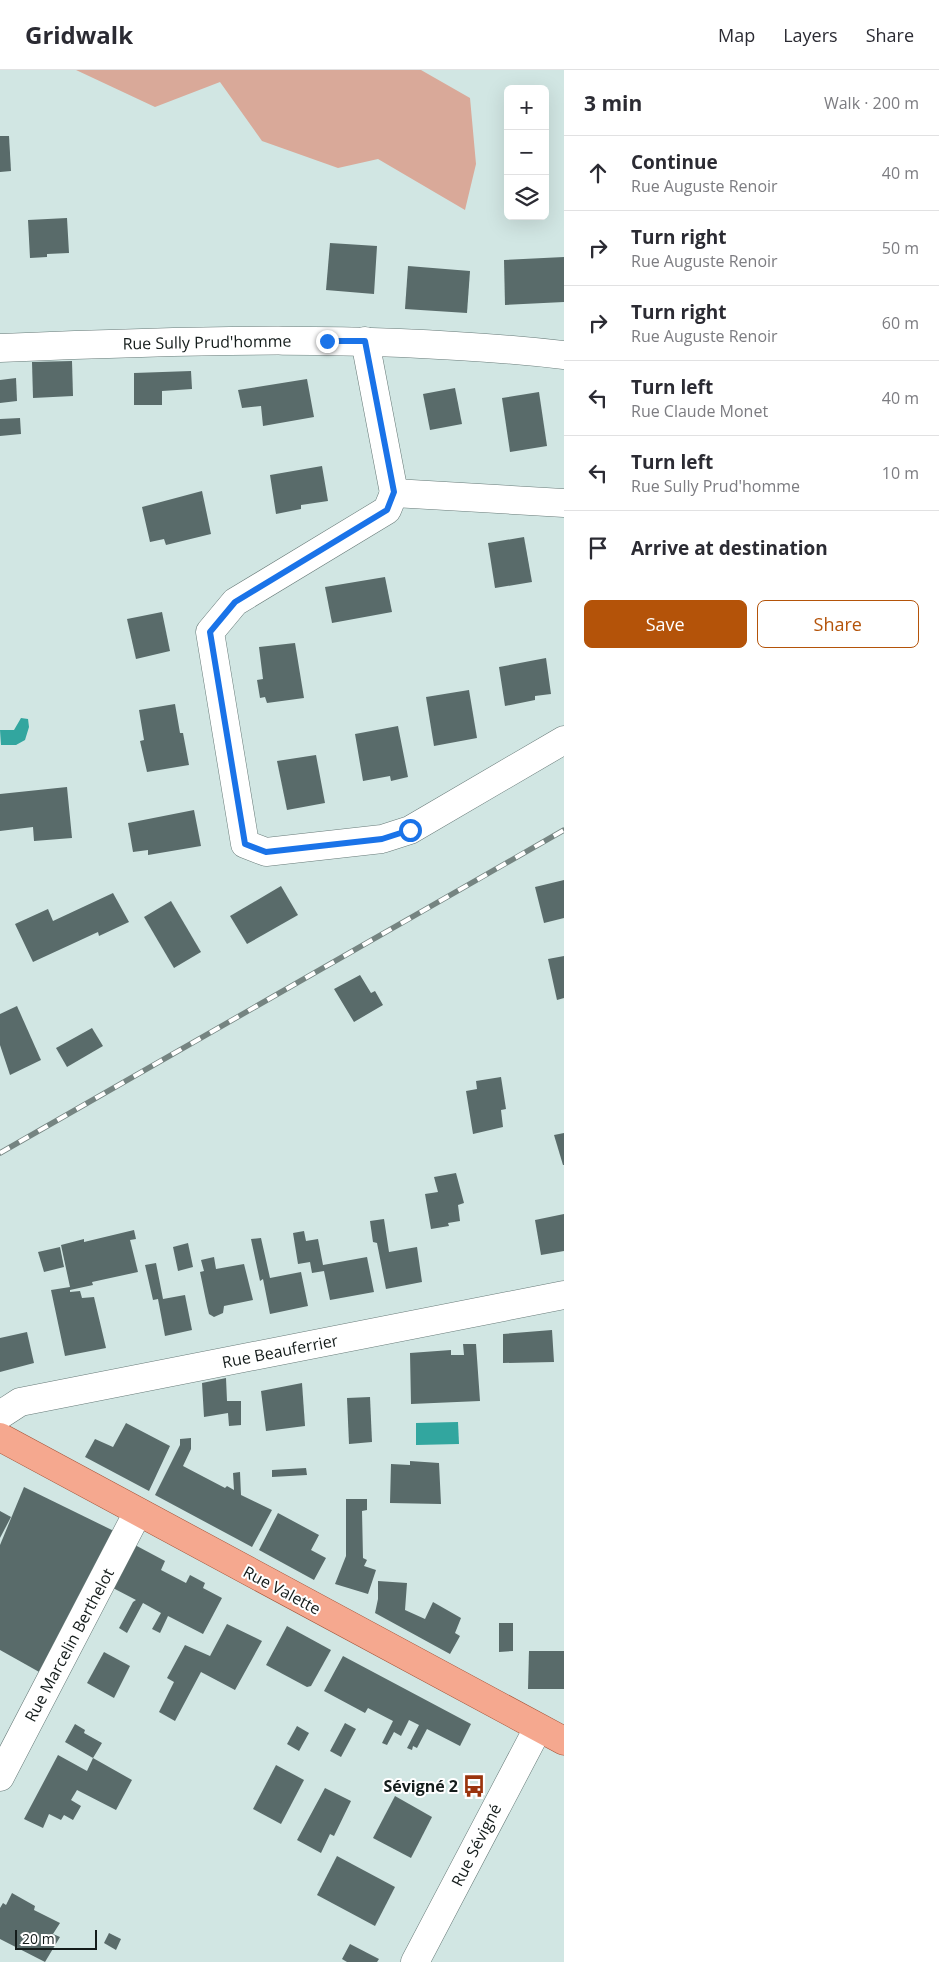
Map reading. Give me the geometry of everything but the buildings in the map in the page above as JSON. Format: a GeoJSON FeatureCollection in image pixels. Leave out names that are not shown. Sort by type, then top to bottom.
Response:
{"type":"FeatureCollection","features":[{"type":"Feature","properties":{"kind":"main road","name":"Rue Valette"},"geometry":{"type":"LineString","coordinates":[[0,1437],[564,1741]]}},
{"type":"Feature","properties":{"kind":"street","name":"Rue Sully Prud'homme"},"geometry":{"type":"LineString","coordinates":[[0,348],[197,340],[365,341],[564,355]]}},
{"type":"Feature","properties":{"kind":"street"},"geometry":{"type":"LineString","coordinates":[[365,341],[394,492],[387,510],[235,602],[210,632],[245,844],[266,852],[382,839],[410,830],[564,740]]}},
{"type":"Feature","properties":{"kind":"street"},"geometry":{"type":"LineString","coordinates":[[394,492],[564,503]]}},
{"type":"Feature","properties":{"kind":"street","name":"Rue Beauferrier"},"geometry":{"type":"LineString","coordinates":[[0,1415],[20,1402],[564,1295]]}},
{"type":"Feature","properties":{"kind":"street","name":"Rue Marcelin Berthelot"},"geometry":{"type":"LineString","coordinates":[[0,1777],[138,1512]]}},
{"type":"Feature","properties":{"kind":"street","name":"Rue Sévigné"},"geometry":{"type":"LineString","coordinates":[[415,1962],[538,1728]]}},
{"type":"Feature","properties":{"kind":"shaded area"},"geometry":{"type":"Polygon","coordinates":[[[76,70],[421,70],[470,98],[476,164],[465,210],[378,159],[338,168],[262,141],[220,82],[155,107],[76,70]]]}},
{"type":"Feature","properties":{"kind":"water"},"geometry":{"type":"Polygon","coordinates":[[[21,718],[28,719],[29,727],[25,740],[16,745],[1,745],[0,730],[14,730],[21,718]]]}},
{"type":"Feature","properties":{"kind":"water"},"geometry":{"type":"Polygon","coordinates":[[[458,1422],[459,1444],[416,1445],[416,1423],[458,1422]]]}},
{"type":"Feature","properties":{"kind":"railway"},"geometry":{"type":"LineString","coordinates":[[0,1153],[564,830]]}},
{"type":"Feature","properties":{"kind":"place","name":"Sévigné 2"},"geometry":{"type":"Point","coordinates":[474,1786]}},
{"type":"Feature","properties":{"kind":"route"},"geometry":{"type":"LineString","coordinates":[[327,341],[365,341],[394,492],[387,510],[235,602],[210,632],[245,844],[266,852],[382,839],[410,830]]}}]}
